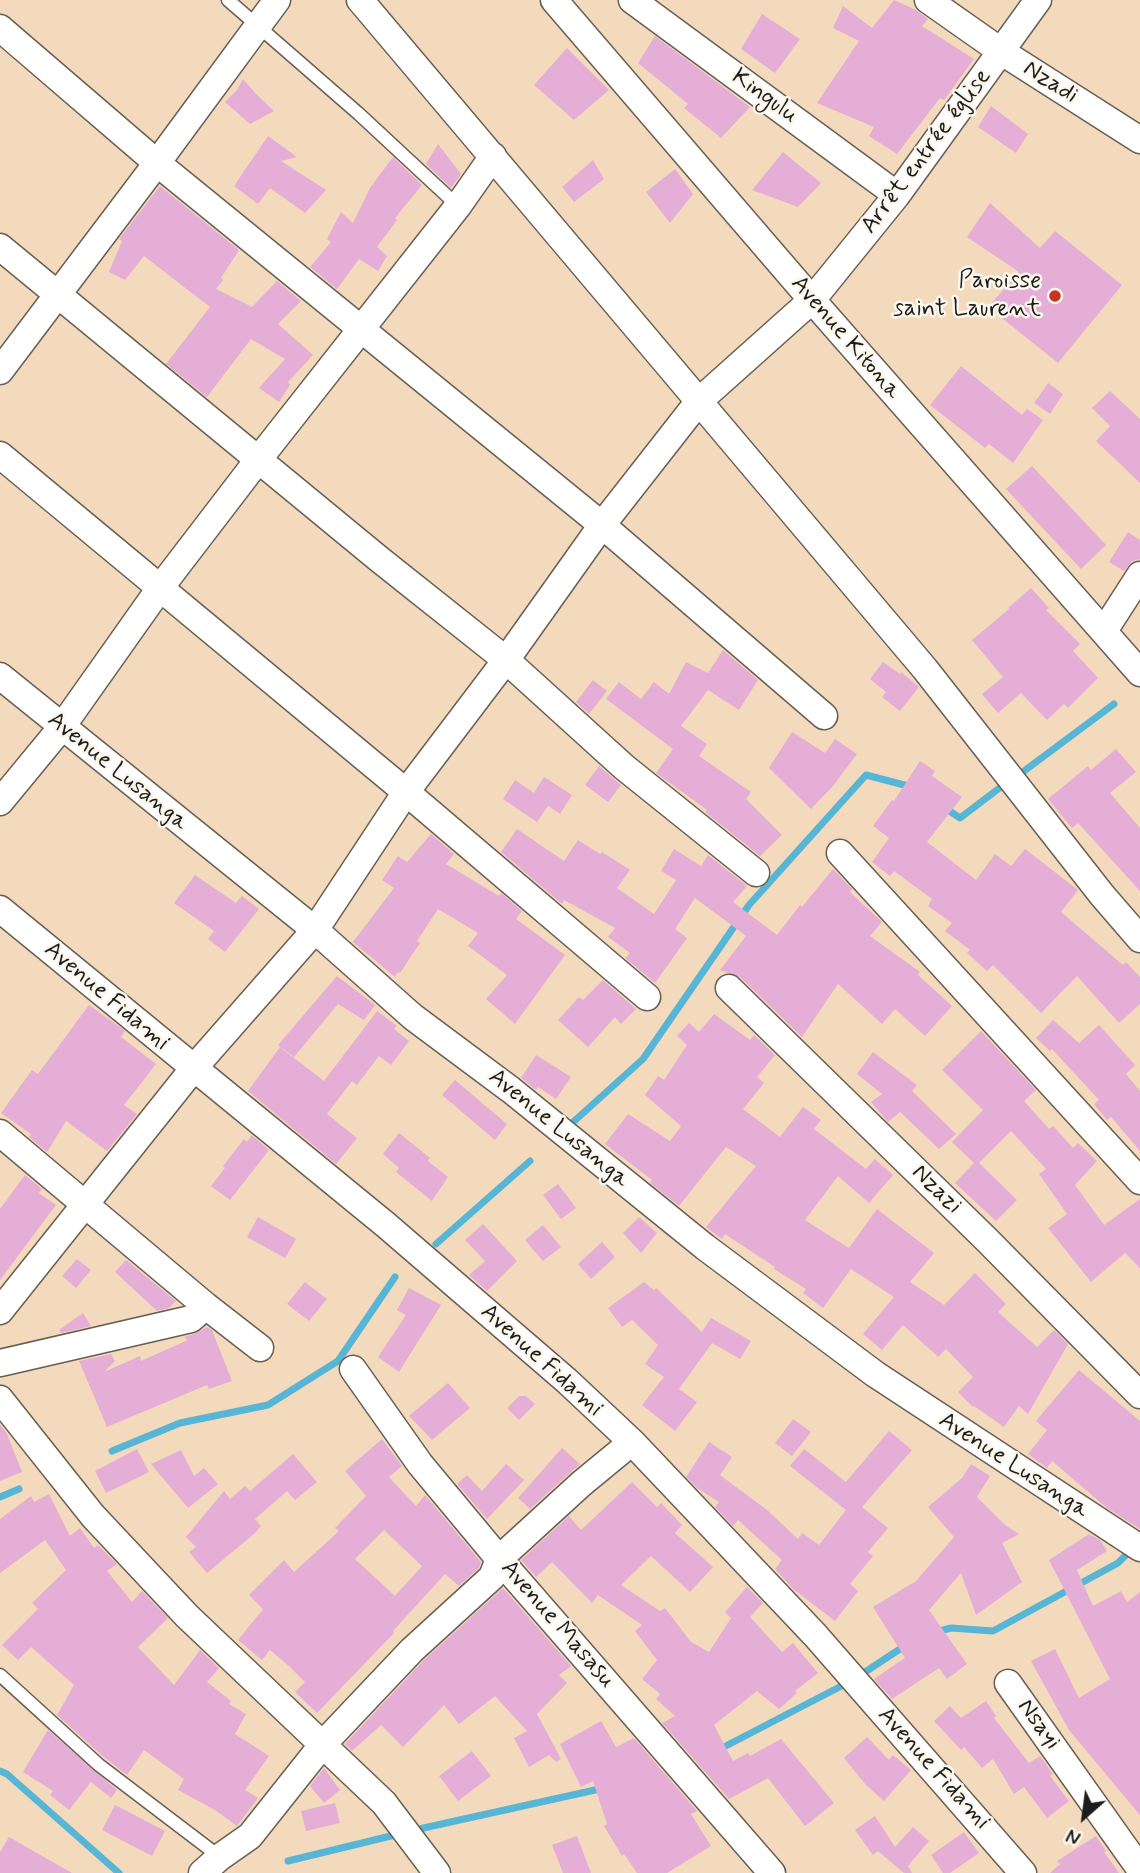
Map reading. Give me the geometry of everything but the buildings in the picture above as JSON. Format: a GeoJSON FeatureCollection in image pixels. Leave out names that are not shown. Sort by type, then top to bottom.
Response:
{"type":"FeatureCollection","features":[{"type":"Feature","properties":{"kind":"street"},"geometry":{"type":"LineString","coordinates":[[0,371],[158,163],[277,0]]}},
{"type":"Feature","properties":{"kind":"street"},"geometry":{"type":"LineString","coordinates":[[360,0],[925,669],[1102,895],[1140,939]]}},
{"type":"Feature","properties":{"kind":"street","name":"Avenue Kitona"},"geometry":{"type":"LineString","coordinates":[[554,0],[812,300],[1140,673]]}},
{"type":"Feature","properties":{"kind":"street","name":"Kingulu"},"geometry":{"type":"LineString","coordinates":[[632,0],[897,195]]}},
{"type":"Feature","properties":{"kind":"street","name":"Nzadi"},"geometry":{"type":"LineString","coordinates":[[928,0],[1002,52],[1140,140]]}},
{"type":"Feature","properties":{"kind":"street","name":"Arrêt entrée église"},"geometry":{"type":"LineString","coordinates":[[0,1311],[193,1069],[315,930],[406,792],[506,660],[602,526],[699,401],[812,300],[897,195],[1038,0]]}},
{"type":"Feature","properties":{"kind":"street"},"geometry":{"type":"LineString","coordinates":[[0,28],[158,163],[602,526],[824,716]]}},
{"type":"Feature","properties":{"kind":"street"},"geometry":{"type":"LineString","coordinates":[[0,802],[61,727],[160,588],[360,328],[458,206],[493,156]]}},
{"type":"Feature","properties":{"kind":"street"},"geometry":{"type":"LineString","coordinates":[[0,247],[506,660],[624,767],[756,873]]}},
{"type":"Feature","properties":{"kind":"street"},"geometry":{"type":"LineString","coordinates":[[0,455],[406,792],[647,997]]}},
{"type":"Feature","properties":{"kind":"street"},"geometry":{"type":"LineString","coordinates":[[1104,631],[1140,575]]}},
{"type":"Feature","properties":{"kind":"street","name":"Avenue Lusanga"},"geometry":{"type":"LineString","coordinates":[[0,676],[315,930],[413,1017],[510,1090],[705,1247],[864,1366],[1140,1548]]}},
{"type":"Feature","properties":{"kind":"street"},"geometry":{"type":"LineString","coordinates":[[840,853],[1140,1181]]}},
{"type":"Feature","properties":{"kind":"street","name":"Avenue Fidami"},"geometry":{"type":"LineString","coordinates":[[0,909],[386,1225],[567,1381],[632,1442],[815,1635],[1023,1873]]}},
{"type":"Feature","properties":{"kind":"street","name":"Nzazi"},"geometry":{"type":"LineString","coordinates":[[729,988],[987,1240],[1140,1395]]}},
{"type":"Feature","properties":{"kind":"street"},"geometry":{"type":"LineString","coordinates":[[0,1133],[260,1348]]}},
{"type":"Feature","properties":{"kind":"street"},"geometry":{"type":"LineString","coordinates":[[0,1363],[191,1320],[206,1306]]}},
{"type":"Feature","properties":{"kind":"street","name":"Avenue Masasu"},"geometry":{"type":"LineString","coordinates":[[353,1369],[420,1464],[772,1873]]}},
{"type":"Feature","properties":{"kind":"street"},"geometry":{"type":"LineString","coordinates":[[0,1399],[42,1455],[102,1526],[187,1616],[384,1803],[437,1873]]}},
{"type":"Feature","properties":{"kind":"street"},"geometry":{"type":"LineString","coordinates":[[211,1865],[250,1836],[323,1744],[412,1650],[492,1577],[499,1559],[581,1484],[632,1442]]}},
{"type":"Feature","properties":{"kind":"street","name":"Nsayi"},"geometry":{"type":"LineString","coordinates":[[1008,1683],[1140,1869]]}},
{"type":"Feature","properties":{"kind":"lane"},"geometry":{"type":"LineString","coordinates":[[228,0],[458,206]]}},
{"type":"Feature","properties":{"kind":"lane"},"geometry":{"type":"LineString","coordinates":[[0,1675],[211,1865]]}},
{"type":"Feature","properties":{"kind":"waterway"},"geometry":{"type":"LineString","coordinates":[[1016,777],[1114,704]]}},
{"type":"Feature","properties":{"kind":"waterway"},"geometry":{"type":"LineString","coordinates":[[571,1124],[643,1059],[749,905],[866,775],[912,787]]}},
{"type":"Feature","properties":{"kind":"waterway"},"geometry":{"type":"LineString","coordinates":[[945,808],[960,818],[1006,783]]}},
{"type":"Feature","properties":{"kind":"waterway"},"geometry":{"type":"LineString","coordinates":[[436,1244],[530,1161]]}},
{"type":"Feature","properties":{"kind":"waterway"},"geometry":{"type":"LineString","coordinates":[[112,1451],[180,1423],[268,1405],[338,1361],[395,1277]]}},
{"type":"Feature","properties":{"kind":"waterway"},"geometry":{"type":"LineString","coordinates":[[0,1497],[19,1489]]}},
{"type":"Feature","properties":{"kind":"waterway"},"geometry":{"type":"LineString","coordinates":[[936,1632],[951,1628],[993,1631],[1118,1563],[1131,1550]]}},
{"type":"Feature","properties":{"kind":"waterway"},"geometry":{"type":"LineString","coordinates":[[718,1750],[853,1680],[906,1645]]}},
{"type":"Feature","properties":{"kind":"waterway"},"geometry":{"type":"LineString","coordinates":[[0,1771],[7,1774],[119,1873]]}},
{"type":"Feature","properties":{"kind":"waterway"},"geometry":{"type":"LineString","coordinates":[[410,1831],[604,1788]]}},
{"type":"Feature","properties":{"kind":"waterway"},"geometry":{"type":"LineString","coordinates":[[288,1861],[399,1834]]}},
{"type":"Feature","properties":{"kind":"place","name":"Paroisse saint Laurent"},"geometry":{"type":"Point","coordinates":[1055,296]}}]}
